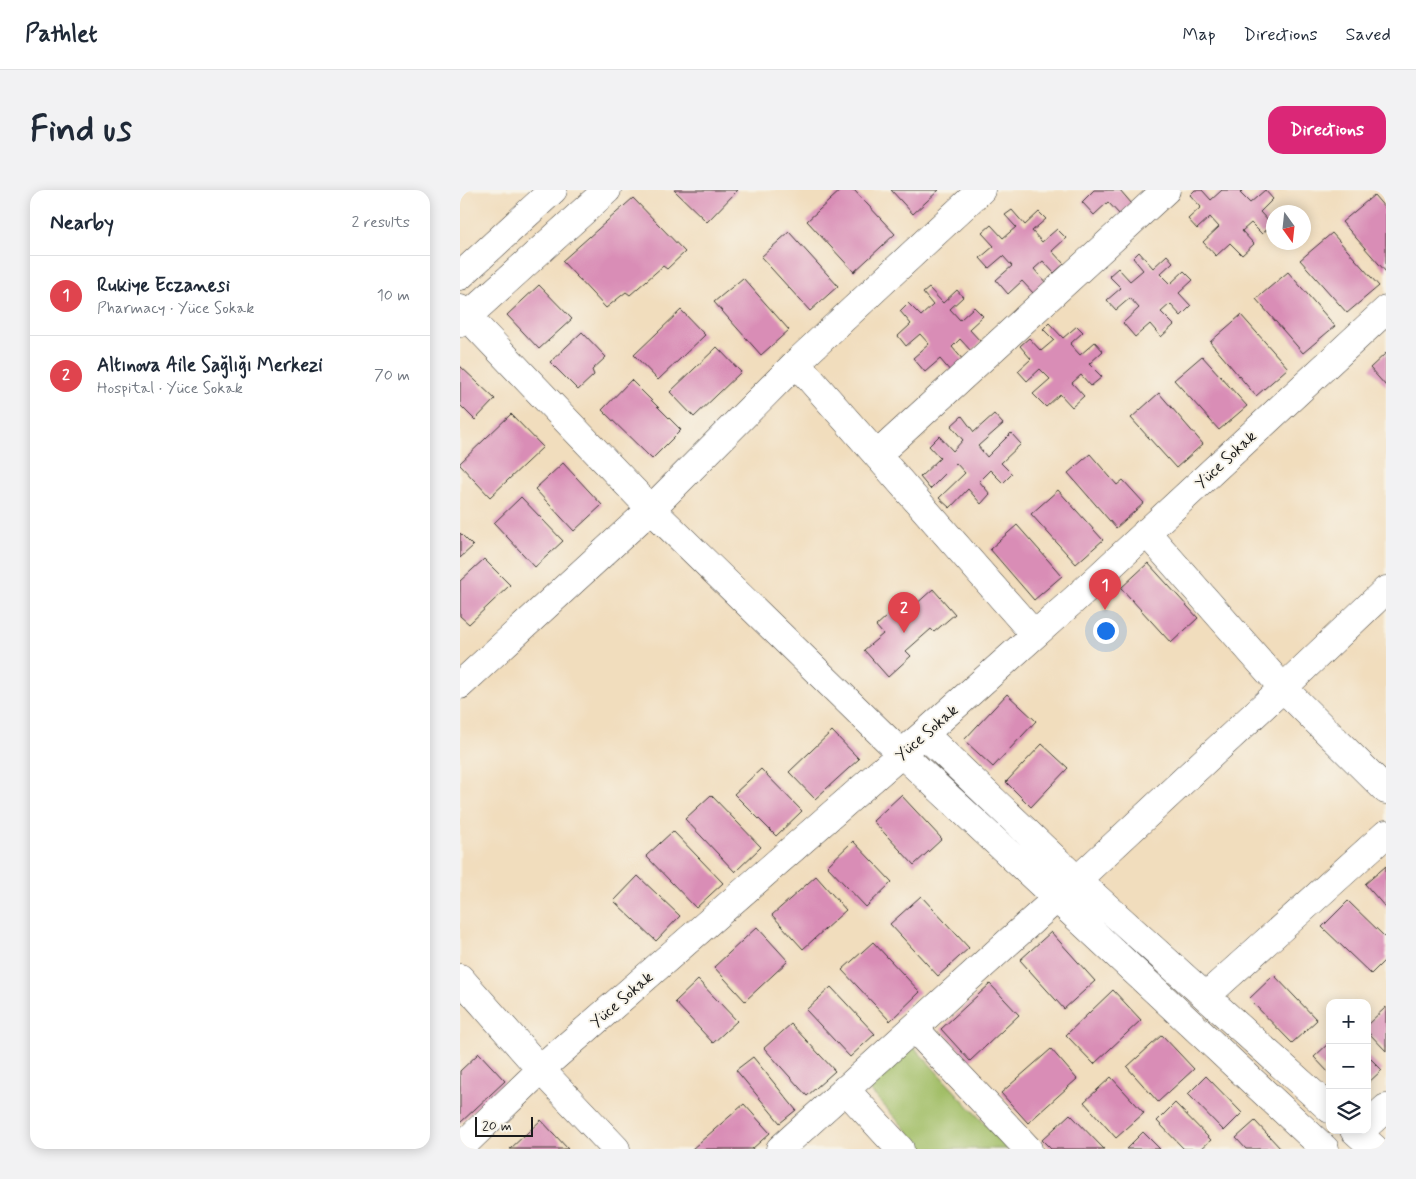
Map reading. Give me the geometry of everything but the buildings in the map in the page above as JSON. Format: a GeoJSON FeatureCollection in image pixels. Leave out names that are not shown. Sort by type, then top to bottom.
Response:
{"type":"FeatureCollection","features":[{"type":"Feature","properties":{"kind":"street"},"geometry":{"type":"LineString","coordinates":[[460,276],[553,190]]}},
{"type":"Feature","properties":{"kind":"street"},"geometry":{"type":"LineString","coordinates":[[607,190],[462,316],[652,509],[902,754],[1325,1149]]}},
{"type":"Feature","properties":{"kind":"street"},"geometry":{"type":"LineString","coordinates":[[460,685],[652,509],[796,363],[981,190]]}},
{"type":"Feature","properties":{"kind":"street"},"geometry":{"type":"LineString","coordinates":[[877,456],[1166,190]]}},
{"type":"Feature","properties":{"kind":"street","name":"Yüce Sokak"},"geometry":{"type":"LineString","coordinates":[[460,1148],[541,1070],[902,754],[1386,310]]}},
{"type":"Feature","properties":{"kind":"street"},"geometry":{"type":"LineString","coordinates":[[796,363],[1034,634]]}},
{"type":"Feature","properties":{"kind":"street"},"geometry":{"type":"LineString","coordinates":[[1146,532],[1283,688],[1386,790]]}},
{"type":"Feature","properties":{"kind":"street"},"geometry":{"type":"LineString","coordinates":[[1077,880],[1386,590]]}},
{"type":"Feature","properties":{"kind":"street"},"geometry":{"type":"LineString","coordinates":[[924,734],[1077,880],[1326,1105]]}},
{"type":"Feature","properties":{"kind":"street"},"geometry":{"type":"LineString","coordinates":[[1206,996],[1386,834]]}},
{"type":"Feature","properties":{"kind":"street"},"geometry":{"type":"LineString","coordinates":[[780,1149],[1057,898]]}},
{"type":"Feature","properties":{"kind":"street"},"geometry":{"type":"LineString","coordinates":[[460,978],[541,1070],[616,1149]]}},
{"type":"Feature","properties":{"kind":"street"},"geometry":{"type":"LineString","coordinates":[[914,1028],[1028,1149]]}},
{"type":"Feature","properties":{"kind":"street"},"geometry":{"type":"LineString","coordinates":[[845,1089],[900,1149]]}},
{"type":"Feature","properties":{"kind":"street"},"geometry":{"type":"LineString","coordinates":[[1359,1136],[1386,1108]]}},
{"type":"Feature","properties":{"kind":"green space"},"geometry":{"type":"Polygon","coordinates":[[[910,1043],[1008,1149],[924,1149],[865,1085],[910,1043]]]}},
{"type":"Feature","properties":{"kind":"place","name":"Rukiye Eczanesi"},"geometry":{"type":"Point","coordinates":[1105,610]}},
{"type":"Feature","properties":{"kind":"place","name":"Altınova Aile Sağlığı Merkezi"},"geometry":{"type":"Point","coordinates":[904,633]}}]}
